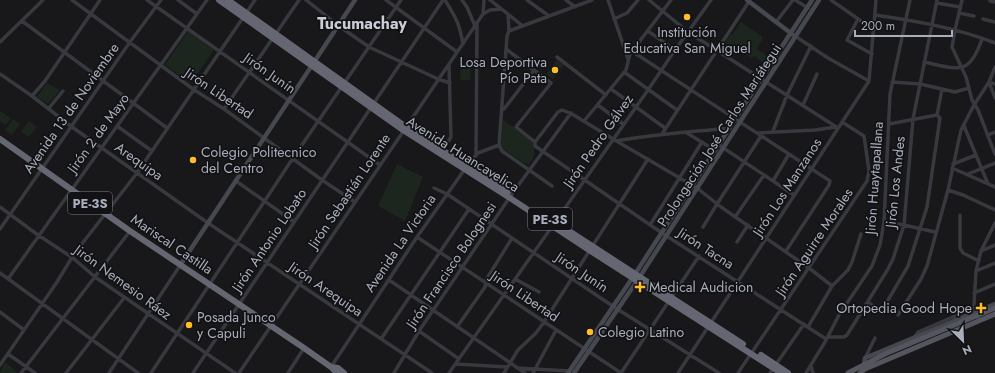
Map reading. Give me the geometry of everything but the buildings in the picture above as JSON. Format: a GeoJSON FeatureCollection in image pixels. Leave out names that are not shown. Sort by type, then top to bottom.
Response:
{"type":"FeatureCollection","features":[{"type":"Feature","properties":{"kind":"highway","name":"Avenida Huancavelica"},"geometry":{"type":"LineString","coordinates":[[219,0],[245,15],[404,128],[710,324],[752,352],[773,369],[781,373]]}},
{"type":"Feature","properties":{"kind":"highway","name":"Avenida Huancavelica"},"geometry":{"type":"LineString","coordinates":[[228,0],[245,15]]}},
{"type":"Feature","properties":{"kind":"highway","name":"Avenida Huancavelica"},"geometry":{"type":"LineString","coordinates":[[404,128],[443,150],[466,168]]}},
{"type":"Feature","properties":{"kind":"highway","name":"Mariscal Castilla"},"geometry":{"type":"LineString","coordinates":[[0,140],[130,231],[181,264],[337,372],[344,373]]}},
{"type":"Feature","properties":{"kind":"highway","name":"Avenida Huancavelica"},"geometry":{"type":"LineString","coordinates":[[773,369],[788,373]]}},
{"type":"Feature","properties":{"kind":"main road"},"geometry":{"type":"LineString","coordinates":[[848,373],[864,364],[919,339],[977,314],[995,308]]}},
{"type":"Feature","properties":{"kind":"main road"},"geometry":{"type":"LineString","coordinates":[[860,373],[865,369],[977,314],[995,314]]}},
{"type":"Feature","properties":{"kind":"street"},"geometry":{"type":"LineString","coordinates":[[0,42],[43,0]]}},
{"type":"Feature","properties":{"kind":"street","name":"Jirón Libertad"},"geometry":{"type":"LineString","coordinates":[[72,0],[130,42],[160,66],[224,109],[355,202]]}},
{"type":"Feature","properties":{"kind":"street"},"geometry":{"type":"LineString","coordinates":[[32,96],[48,77],[63,52],[100,0]]}},
{"type":"Feature","properties":{"kind":"street","name":"Jirón Junín"},"geometry":{"type":"LineString","coordinates":[[147,0],[380,165]]}},
{"type":"Feature","properties":{"kind":"street","name":"Avenida 13 de Noviembre"},"geometry":{"type":"LineString","coordinates":[[0,229],[72,127],[103,80],[161,0]]}},
{"type":"Feature","properties":{"kind":"street"},"geometry":{"type":"LineString","coordinates":[[178,0],[197,14]]}},
{"type":"Feature","properties":{"kind":"street","name":"Jirón 2 de Mayo"},"geometry":{"type":"LineString","coordinates":[[8,279],[207,0]]}},
{"type":"Feature","properties":{"kind":"street"},"geometry":{"type":"LineString","coordinates":[[0,363],[8,354],[42,304],[73,258],[74,254],[137,173],[255,0]]}},
{"type":"Feature","properties":{"kind":"street"},"geometry":{"type":"LineString","coordinates":[[224,109],[299,0]]}},
{"type":"Feature","properties":{"kind":"street"},"geometry":{"type":"LineString","coordinates":[[306,0],[369,47],[438,79],[450,82]]}},
{"type":"Feature","properties":{"kind":"street"},"geometry":{"type":"LineString","coordinates":[[109,373],[356,0]]}},
{"type":"Feature","properties":{"kind":"street"},"geometry":{"type":"LineString","coordinates":[[386,0],[457,52]]}},
{"type":"Feature","properties":{"kind":"street"},"geometry":{"type":"LineString","coordinates":[[151,373],[292,158],[400,0]]}},
{"type":"Feature","properties":{"kind":"street"},"geometry":{"type":"LineString","coordinates":[[444,0],[458,20],[463,44]]}},
{"type":"Feature","properties":{"kind":"street","name":"Jirón Antonio Lobato"},"geometry":{"type":"LineString","coordinates":[[193,373],[444,0]]}},
{"type":"Feature","properties":{"kind":"street"},"geometry":{"type":"LineString","coordinates":[[462,0],[476,24],[476,155]]}},
{"type":"Feature","properties":{"kind":"street"},"geometry":{"type":"LineString","coordinates":[[466,0],[467,7]]}},
{"type":"Feature","properties":{"kind":"street"},"geometry":{"type":"LineString","coordinates":[[483,14],[484,0]]}},
{"type":"Feature","properties":{"kind":"street"},"geometry":{"type":"LineString","coordinates":[[490,0],[523,26]]}},
{"type":"Feature","properties":{"kind":"street"},"geometry":{"type":"LineString","coordinates":[[527,0],[549,16]]}},
{"type":"Feature","properties":{"kind":"street"},"geometry":{"type":"LineString","coordinates":[[566,0],[575,6]]}},
{"type":"Feature","properties":{"kind":"street"},"geometry":{"type":"LineString","coordinates":[[509,31],[590,0]]}},
{"type":"Feature","properties":{"kind":"street"},"geometry":{"type":"LineString","coordinates":[[614,19],[627,13],[638,0]]}},
{"type":"Feature","properties":{"kind":"street"},"geometry":{"type":"LineString","coordinates":[[648,0],[688,32],[837,128]]}},
{"type":"Feature","properties":{"kind":"street"},"geometry":{"type":"LineString","coordinates":[[628,60],[671,0]]}},
{"type":"Feature","properties":{"kind":"street","name":"Jirón Pedro Gálvez"},"geometry":{"type":"LineString","coordinates":[[449,373],[711,0]]}},
{"type":"Feature","properties":{"kind":"street"},"geometry":{"type":"LineString","coordinates":[[776,22],[794,0],[808,8]]}},
{"type":"Feature","properties":{"kind":"street","name":"Prolongación José Carlos Mariátegui"},"geometry":{"type":"LineString","coordinates":[[571,372],[636,278],[738,121],[793,35],[812,0]]}},
{"type":"Feature","properties":{"kind":"street","name":"Prolongación José Carlos Mariátegui"},"geometry":{"type":"LineString","coordinates":[[793,35],[819,0]]}},
{"type":"Feature","properties":{"kind":"street"},"geometry":{"type":"LineString","coordinates":[[831,0],[874,30]]}},
{"type":"Feature","properties":{"kind":"street"},"geometry":{"type":"LineString","coordinates":[[838,5],[840,0]]}},
{"type":"Feature","properties":{"kind":"street","name":"Jirón Los Manzanos"},"geometry":{"type":"LineString","coordinates":[[678,373],[870,79],[876,0]]}},
{"type":"Feature","properties":{"kind":"street","name":"Jirón Huaytapallana"},"geometry":{"type":"LineString","coordinates":[[806,373],[839,316],[872,266],[880,245],[884,222],[892,82],[910,0]]}},
{"type":"Feature","properties":{"kind":"street"},"geometry":{"type":"LineString","coordinates":[[962,0],[954,30],[952,47],[962,68],[972,100],[978,110],[995,154]]}},
{"type":"Feature","properties":{"kind":"street"},"geometry":{"type":"LineString","coordinates":[[584,121],[628,66],[624,46],[607,1]]}},
{"type":"Feature","properties":{"kind":"street"},"geometry":{"type":"LineString","coordinates":[[662,134],[748,1],[793,35],[828,58],[870,79]]}},
{"type":"Feature","properties":{"kind":"street"},"geometry":{"type":"LineString","coordinates":[[937,1],[960,7]]}},
{"type":"Feature","properties":{"kind":"street","name":"Jirón Los Andes"},"geometry":{"type":"LineString","coordinates":[[827,338],[844,337],[847,335],[888,270],[893,259],[904,225],[913,119],[937,1]]}},
{"type":"Feature","properties":{"kind":"street"},"geometry":{"type":"LineString","coordinates":[[990,1],[995,2]]}},
{"type":"Feature","properties":{"kind":"street"},"geometry":{"type":"LineString","coordinates":[[483,14],[490,10],[501,9]]}},
{"type":"Feature","properties":{"kind":"street"},"geometry":{"type":"LineString","coordinates":[[959,13],[974,16]]}},
{"type":"Feature","properties":{"kind":"street","name":"Jirón Sebastián Lorente"},"geometry":{"type":"LineString","coordinates":[[240,373],[404,128],[483,14]]}},
{"type":"Feature","properties":{"kind":"street"},"geometry":{"type":"LineString","coordinates":[[508,14],[509,31],[507,36],[499,145],[501,150],[530,169],[552,186]]}},
{"type":"Feature","properties":{"kind":"street"},"geometry":{"type":"LineString","coordinates":[[875,15],[906,19],[954,30],[995,43]]}},
{"type":"Feature","properties":{"kind":"street"},"geometry":{"type":"LineString","coordinates":[[983,18],[995,22]]}},
{"type":"Feature","properties":{"kind":"street"},"geometry":{"type":"LineString","coordinates":[[858,19],[847,40],[872,54]]}},
{"type":"Feature","properties":{"kind":"street"},"geometry":{"type":"LineString","coordinates":[[22,21],[167,128]]}},
{"type":"Feature","properties":{"kind":"street"},"geometry":{"type":"LineString","coordinates":[[648,31],[675,50]]}},
{"type":"Feature","properties":{"kind":"street"},"geometry":{"type":"LineString","coordinates":[[924,62],[952,68],[962,68],[972,62],[982,39]]}},
{"type":"Feature","properties":{"kind":"street"},"geometry":{"type":"LineString","coordinates":[[624,46],[811,170],[830,181],[829,185],[786,251]]}},
{"type":"Feature","properties":{"kind":"street"},"geometry":{"type":"LineString","coordinates":[[773,131],[787,96],[811,46]]}},
{"type":"Feature","properties":{"kind":"street"},"geometry":{"type":"LineString","coordinates":[[506,49],[551,82],[516,127],[535,142],[558,112],[562,110],[571,113],[614,140],[695,186],[717,204],[786,251],[832,286]]}},
{"type":"Feature","properties":{"kind":"street"},"geometry":{"type":"LineString","coordinates":[[557,57],[606,95]]}},
{"type":"Feature","properties":{"kind":"street"},"geometry":{"type":"LineString","coordinates":[[443,150],[451,137],[449,64]]}},
{"type":"Feature","properties":{"kind":"street"},"geometry":{"type":"LineString","coordinates":[[898,315],[921,279],[927,266],[964,126],[974,105],[989,82],[995,67]]}},
{"type":"Feature","properties":{"kind":"street"},"geometry":{"type":"LineString","coordinates":[[504,109],[534,70]]}},
{"type":"Feature","properties":{"kind":"street"},"geometry":{"type":"LineString","coordinates":[[624,72],[677,110]]}},
{"type":"Feature","properties":{"kind":"street","name":"Arequipa"},"geometry":{"type":"LineString","coordinates":[[0,74],[208,224]]}},
{"type":"Feature","properties":{"kind":"street"},"geometry":{"type":"LineString","coordinates":[[803,105],[817,74]]}},
{"type":"Feature","properties":{"kind":"street"},"geometry":{"type":"LineString","coordinates":[[892,82],[920,84],[955,92],[969,88]]}},
{"type":"Feature","properties":{"kind":"street"},"geometry":{"type":"LineString","coordinates":[[989,82],[995,84]]}},
{"type":"Feature","properties":{"kind":"street"},"geometry":{"type":"LineString","coordinates":[[989,82],[995,98]]}},
{"type":"Feature","properties":{"kind":"street"},"geometry":{"type":"LineString","coordinates":[[611,89],[665,128]]}},
{"type":"Feature","properties":{"kind":"street"},"geometry":{"type":"LineString","coordinates":[[868,302],[877,308],[884,307],[908,266],[927,207],[940,118],[938,115],[942,89]]}},
{"type":"Feature","properties":{"kind":"street"},"geometry":{"type":"LineString","coordinates":[[49,108],[63,91]]}},
{"type":"Feature","properties":{"kind":"street"},"geometry":{"type":"LineString","coordinates":[[598,105],[624,124]]}},
{"type":"Feature","properties":{"kind":"street","name":"Jirón Francisco Bolognesi"},"geometry":{"type":"LineString","coordinates":[[394,373],[419,331],[462,267],[571,113]]}},
{"type":"Feature","properties":{"kind":"street"},"geometry":{"type":"LineString","coordinates":[[889,124],[938,115]]}},
{"type":"Feature","properties":{"kind":"street","name":"Prolongación José Carlos Mariátegui"},"geometry":{"type":"LineString","coordinates":[[695,186],[716,151],[721,147],[731,127],[738,121]]}},
{"type":"Feature","properties":{"kind":"street","name":"Jirón Aguirre Morales"},"geometry":{"type":"LineString","coordinates":[[738,373],[864,186],[869,171],[864,136],[842,122]]}},
{"type":"Feature","properties":{"kind":"street"},"geometry":{"type":"LineString","coordinates":[[117,126],[152,151]]}},
{"type":"Feature","properties":{"kind":"street"},"geometry":{"type":"LineString","coordinates":[[964,126],[988,184]]}},
{"type":"Feature","properties":{"kind":"street"},"geometry":{"type":"LineString","coordinates":[[614,140],[731,127]]}},
{"type":"Feature","properties":{"kind":"street"},"geometry":{"type":"LineString","coordinates":[[756,133],[837,128]]}},
{"type":"Feature","properties":{"kind":"street"},"geometry":{"type":"LineString","coordinates":[[988,135],[995,132]]}},
{"type":"Feature","properties":{"kind":"street"},"geometry":{"type":"LineString","coordinates":[[687,133],[716,151]]}},
{"type":"Feature","properties":{"kind":"street"},"geometry":{"type":"LineString","coordinates":[[703,227],[761,136]]}},
{"type":"Feature","properties":{"kind":"street","name":"Jirón Tacna"},"geometry":{"type":"LineString","coordinates":[[535,142],[536,146],[650,225],[827,338]]}},
{"type":"Feature","properties":{"kind":"street"},"geometry":{"type":"LineString","coordinates":[[650,225],[702,142]]}},
{"type":"Feature","properties":{"kind":"street","name":"Avenida La Victoria"},"geometry":{"type":"LineString","coordinates":[[331,367],[417,237],[466,168],[476,155],[499,145]]}},
{"type":"Feature","properties":{"kind":"street"},"geometry":{"type":"LineString","coordinates":[[721,147],[794,196]]}},
{"type":"Feature","properties":{"kind":"street"},"geometry":{"type":"LineString","coordinates":[[773,181],[789,154]]}},
{"type":"Feature","properties":{"kind":"street"},"geometry":{"type":"LineString","coordinates":[[953,166],[976,155]]}},
{"type":"Feature","properties":{"kind":"street"},"geometry":{"type":"LineString","coordinates":[[504,373],[523,344],[536,333],[544,322],[648,159]]}},
{"type":"Feature","properties":{"kind":"street"},"geometry":{"type":"LineString","coordinates":[[968,174],[995,163]]}},
{"type":"Feature","properties":{"kind":"street"},"geometry":{"type":"LineString","coordinates":[[953,166],[995,188]]}},
{"type":"Feature","properties":{"kind":"street"},"geometry":{"type":"LineString","coordinates":[[735,217],[764,175]]}},
{"type":"Feature","properties":{"kind":"street"},"geometry":{"type":"LineString","coordinates":[[236,181],[294,222]]}},
{"type":"Feature","properties":{"kind":"street","name":"Jirón Junín"},"geometry":{"type":"LineString","coordinates":[[434,188],[447,194],[616,308],[719,373]]}},
{"type":"Feature","properties":{"kind":"street"},"geometry":{"type":"LineString","coordinates":[[948,190],[963,195],[995,210]]}},
{"type":"Feature","properties":{"kind":"street","name":"Jirón Nemesio Ráez"},"geometry":{"type":"LineString","coordinates":[[0,207],[73,258],[95,277],[148,315],[235,373]]}},
{"type":"Feature","properties":{"kind":"street"},"geometry":{"type":"LineString","coordinates":[[381,339],[469,209]]}},
{"type":"Feature","properties":{"kind":"street"},"geometry":{"type":"LineString","coordinates":[[960,215],[960,248],[964,253],[978,261]]}},
{"type":"Feature","properties":{"kind":"street"},"geometry":{"type":"LineString","coordinates":[[884,222],[935,232]]}},
{"type":"Feature","properties":{"kind":"street"},"geometry":{"type":"LineString","coordinates":[[977,314],[974,293],[976,271],[981,251],[995,223]]}},
{"type":"Feature","properties":{"kind":"street","name":"Jirón Arequipa"},"geometry":{"type":"LineString","coordinates":[[208,224],[432,373]]}},
{"type":"Feature","properties":{"kind":"street"},"geometry":{"type":"LineString","coordinates":[[737,242],[748,225]]}},
{"type":"Feature","properties":{"kind":"street"},"geometry":{"type":"LineString","coordinates":[[21,373],[130,231]]}},
{"type":"Feature","properties":{"kind":"street"},"geometry":{"type":"LineString","coordinates":[[808,327],[832,286],[848,270],[861,234]]}},
{"type":"Feature","properties":{"kind":"street","name":"Jirón Libertad"},"geometry":{"type":"LineString","coordinates":[[417,237],[621,373]]}},
{"type":"Feature","properties":{"kind":"street"},"geometry":{"type":"LineString","coordinates":[[457,326],[485,287],[486,280],[512,238]]}},
{"type":"Feature","properties":{"kind":"street"},"geometry":{"type":"LineString","coordinates":[[981,251],[995,244]]}},
{"type":"Feature","properties":{"kind":"street"},"geometry":{"type":"LineString","coordinates":[[621,373],[699,256]]}},
{"type":"Feature","properties":{"kind":"street"},"geometry":{"type":"LineString","coordinates":[[976,271],[995,264]]}},
{"type":"Feature","properties":{"kind":"street"},"geometry":{"type":"LineString","coordinates":[[0,273],[118,360],[138,373]]}},
{"type":"Feature","properties":{"kind":"street"},"geometry":{"type":"LineString","coordinates":[[515,279],[539,292]]}},
{"type":"Feature","properties":{"kind":"street"},"geometry":{"type":"LineString","coordinates":[[389,280],[525,373]]}},
{"type":"Feature","properties":{"kind":"street"},"geometry":{"type":"LineString","coordinates":[[974,293],[995,284]]}},
{"type":"Feature","properties":{"kind":"street"},"geometry":{"type":"LineString","coordinates":[[66,373],[124,298]]}},
{"type":"Feature","properties":{"kind":"street"},"geometry":{"type":"LineString","coordinates":[[866,358],[977,314],[995,304]]}},
{"type":"Feature","properties":{"kind":"street"},"geometry":{"type":"LineString","coordinates":[[0,312],[24,330]]}},
{"type":"Feature","properties":{"kind":"street"},"geometry":{"type":"LineString","coordinates":[[773,369],[804,324]]}},
{"type":"Feature","properties":{"kind":"street"},"geometry":{"type":"LineString","coordinates":[[533,373],[556,330]]}},
{"type":"Feature","properties":{"kind":"street"},"geometry":{"type":"LineString","coordinates":[[419,331],[459,359]]}},
{"type":"Feature","properties":{"kind":"street"},"geometry":{"type":"LineString","coordinates":[[864,364],[875,338]]}},
{"type":"Feature","properties":{"kind":"street"},"geometry":{"type":"LineString","coordinates":[[288,373],[304,348]]}},
{"type":"Feature","properties":{"kind":"street"},"geometry":{"type":"LineString","coordinates":[[8,354],[35,373]]}},
{"type":"Feature","properties":{"kind":"street"},"geometry":{"type":"LineString","coordinates":[[456,364],[507,367]]}},
{"type":"Feature","properties":{"kind":"street"},"geometry":{"type":"LineString","coordinates":[[811,366],[813,373]]}},
{"type":"Feature","properties":{"kind":"street"},"geometry":{"type":"LineString","coordinates":[[517,368],[571,372]]}},
{"type":"Feature","properties":{"kind":"shaded area"},"geometry":{"type":"Polygon","coordinates":[[[741,22],[763,37],[757,49],[771,58],[766,65],[754,56],[752,58],[725,43],[741,22]]]}},
{"type":"Feature","properties":{"kind":"shaded area"},"geometry":{"type":"Polygon","coordinates":[[[188,31],[214,50],[191,83],[165,65],[188,31]]]}},
{"type":"Feature","properties":{"kind":"shaded area","name":"Losa Deportiva Pío Pata"},"geometry":{"type":"Polygon","coordinates":[[[557,60],[564,65],[553,79],[546,74],[557,60]]]}},
{"type":"Feature","properties":{"kind":"shaded area"},"geometry":{"type":"Polygon","coordinates":[[[461,65],[471,66],[470,80],[460,80],[461,65]]]}},
{"type":"Feature","properties":{"kind":"shaded area"},"geometry":{"type":"Polygon","coordinates":[[[47,83],[60,90],[48,104],[37,97],[47,83]]]}},
{"type":"Feature","properties":{"kind":"shaded area"},"geometry":{"type":"Polygon","coordinates":[[[0,111],[11,118],[6,125],[0,121],[0,111]]]}},
{"type":"Feature","properties":{"kind":"shaded area"},"geometry":{"type":"Polygon","coordinates":[[[13,119],[20,124],[12,135],[5,130],[13,119]]]}},
{"type":"Feature","properties":{"kind":"shaded area"},"geometry":{"type":"Polygon","coordinates":[[[503,120],[532,140],[534,153],[529,164],[524,163],[502,148],[503,120]]]}},
{"type":"Feature","properties":{"kind":"shaded area"},"geometry":{"type":"Polygon","coordinates":[[[29,121],[37,127],[29,137],[21,132],[29,121]]]}},
{"type":"Feature","properties":{"kind":"shaded area"},"geometry":{"type":"Polygon","coordinates":[[[397,164],[423,177],[405,221],[378,206],[397,164]]]}},
{"type":"Feature","properties":{"kind":"shaded area"},"geometry":{"type":"Polygon","coordinates":[[[5,362],[17,372],[0,373],[5,362]]]}},
{"type":"Feature","properties":{"kind":"place","name":"Institución Educativa San Miguel"},"geometry":{"type":"Point","coordinates":[687,17]}},
{"type":"Feature","properties":{"kind":"place","name":"Losa Deportiva Pío Pata"},"geometry":{"type":"Point","coordinates":[555,70]}},
{"type":"Feature","properties":{"kind":"place","name":"Colegio Politecnico del Centro"},"geometry":{"type":"Point","coordinates":[193,160]}},
{"type":"Feature","properties":{"kind":"place","name":"Medical Audicion"},"geometry":{"type":"Point","coordinates":[640,287]}},
{"type":"Feature","properties":{"kind":"place","name":"Ortopedia Good Hope"},"geometry":{"type":"Point","coordinates":[981,308]}},
{"type":"Feature","properties":{"kind":"place","name":"Posada Junco y Capuli"},"geometry":{"type":"Point","coordinates":[189,325]}},
{"type":"Feature","properties":{"kind":"place","name":"Colegio Latino"},"geometry":{"type":"Point","coordinates":[590,332]}},
{"type":"Feature","properties":{"kind":"district","name":"Tucumachay"},"geometry":{"type":"Point","coordinates":[362,23]}}]}
